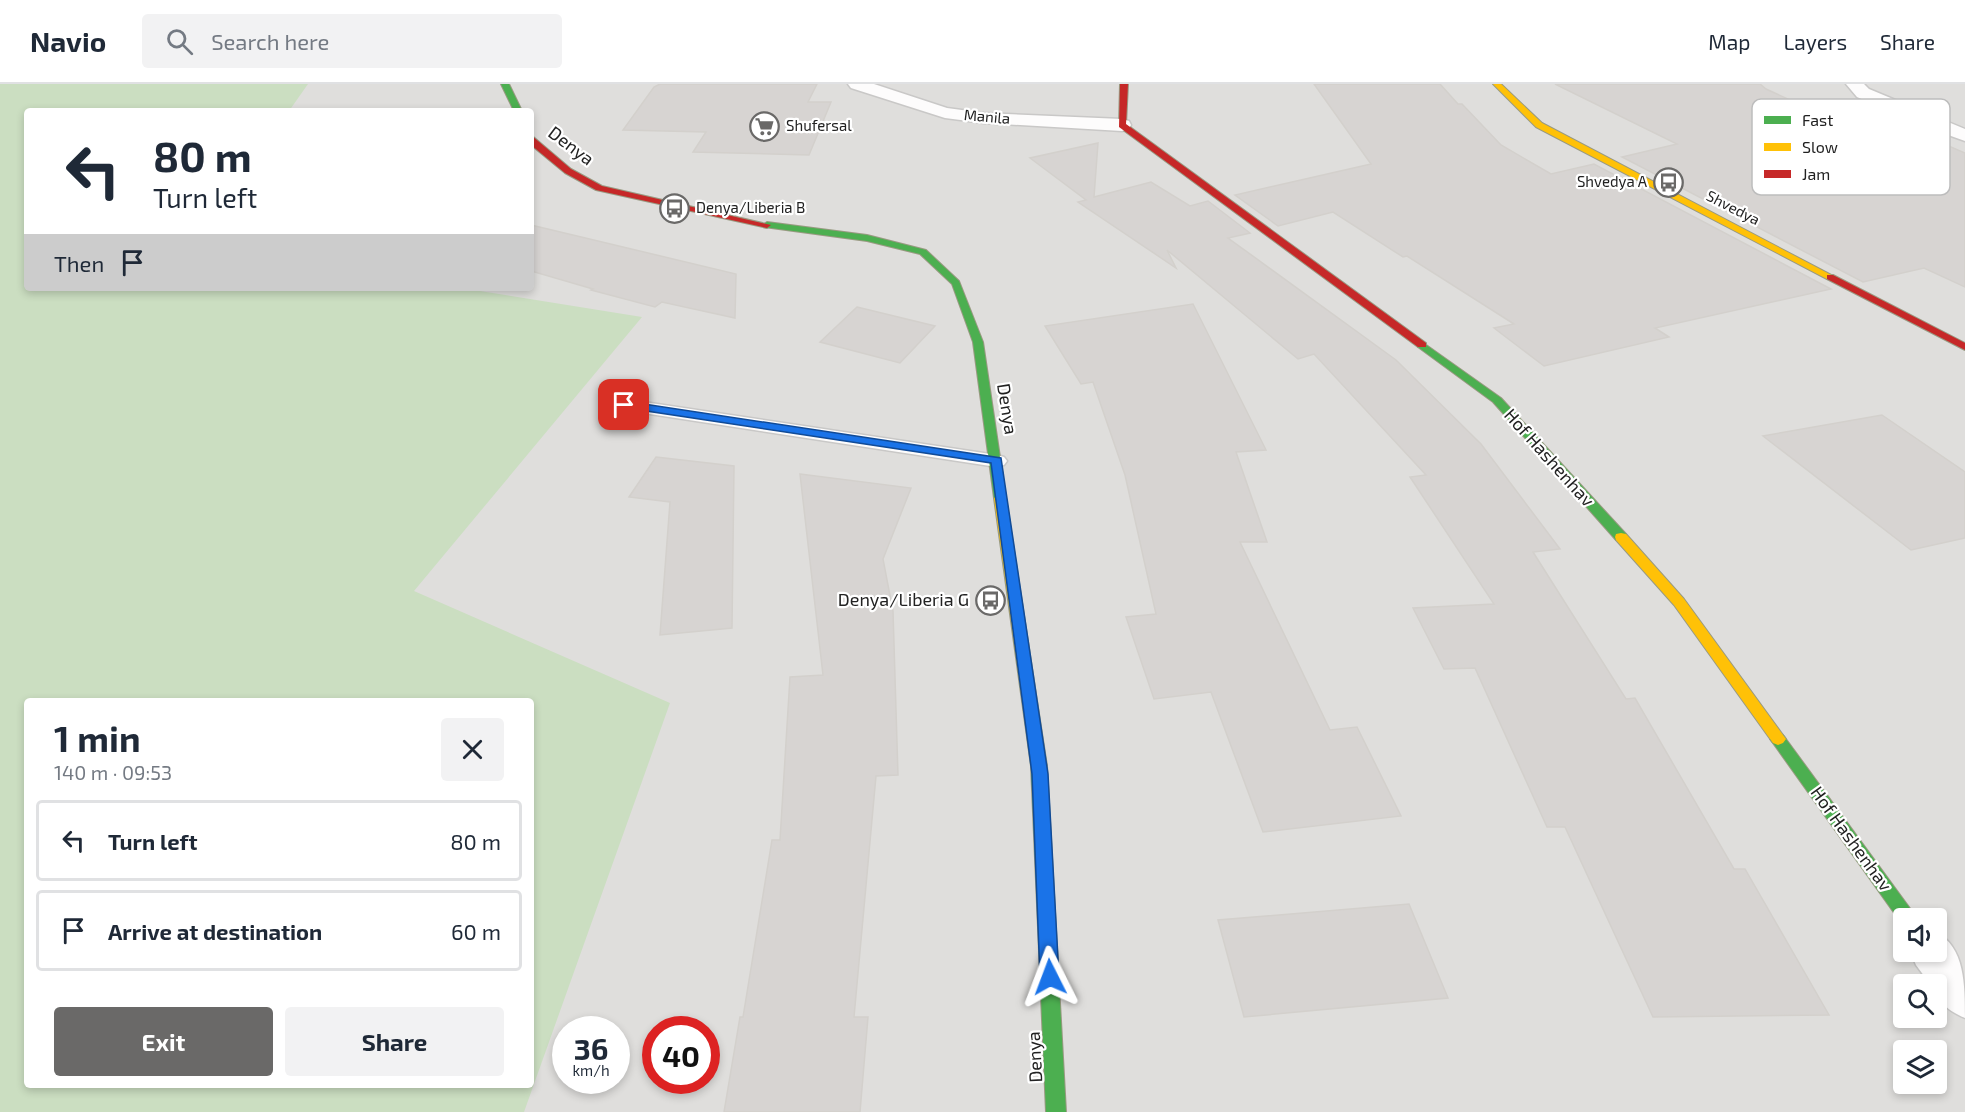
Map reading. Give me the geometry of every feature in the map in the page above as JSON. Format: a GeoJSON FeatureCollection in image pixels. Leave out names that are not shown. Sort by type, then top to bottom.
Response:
{"type":"FeatureCollection","features":[{"type":"Feature","properties":{"kind":"street"},"geometry":{"type":"LineString","coordinates":[[506,84],[517,108]]}},
{"type":"Feature","properties":{"kind":"street","name":"Manila"},"geometry":{"type":"LineString","coordinates":[[857,84],[945,113],[984,118],[1122,125]]}},
{"type":"Feature","properties":{"kind":"street"},"geometry":{"type":"LineString","coordinates":[[1122,125],[1124,84]]}},
{"type":"Feature","properties":{"kind":"street","name":"Shvedya"},"geometry":{"type":"LineString","coordinates":[[1497,84],[1539,125],[1567,141],[1965,347]]}},
{"type":"Feature","properties":{"kind":"street"},"geometry":{"type":"LineString","coordinates":[[1855,84],[1863,93],[1877,99]]}},
{"type":"Feature","properties":{"kind":"street","name":"Hof Hashenhav"},"geometry":{"type":"LineString","coordinates":[[1122,125],[1497,400],[1679,602],[1901,908]]}},
{"type":"Feature","properties":{"kind":"street"},"geometry":{"type":"LineString","coordinates":[[1950,130],[1965,135]]}},
{"type":"Feature","properties":{"kind":"street","name":"Denya"},"geometry":{"type":"LineString","coordinates":[[534,143],[568,171],[599,188],[786,229],[867,238],[923,252],[956,283],[978,342],[997,461],[1040,774],[1056,1112]]}},
{"type":"Feature","properties":{"kind":"street"},"geometry":{"type":"LineString","coordinates":[[1940,962],[1965,996]]}},
{"type":"Feature","properties":{"kind":"lane"},"geometry":{"type":"LineString","coordinates":[[624,405],[997,461]]}},
{"type":"Feature","properties":{"kind":"shaded area"},"geometry":{"type":"Polygon","coordinates":[[[0,84],[1965,84],[1965,1112],[0,1112],[0,84]]]}},
{"type":"Feature","properties":{"kind":"green space"},"geometry":{"type":"Polygon","coordinates":[[[0,84],[308,84],[291,108],[24,108],[24,291],[480,291],[642,317],[414,591],[670,703],[558,1016],[552,1016],[552,1034],[534,1084],[534,698],[24,698],[24,1088],[533,1088],[524,1112],[0,1112],[0,84]]]}},
{"type":"Feature","properties":{"kind":"building"},"geometry":{"type":"Polygon","coordinates":[[[660,84],[817,84],[808,102],[831,102],[809,155],[693,152],[706,132],[623,130],[654,87],[660,84]]]}},
{"type":"Feature","properties":{"kind":"building"},"geometry":{"type":"Polygon","coordinates":[[[1314,84],[1440,84],[1501,145],[1551,174],[1594,164],[1831,289],[1655,328],[1669,337],[1544,366],[1494,328],[1514,324],[1333,212],[1278,226],[1235,195],[1371,164],[1314,84]]]}},
{"type":"Feature","properties":{"kind":"building"},"geometry":{"type":"Polygon","coordinates":[[[1555,84],[1760,84],[1788,99],[1752,99],[1752,195],[1950,195],[1950,147],[1965,153],[1965,287],[1924,268],[1863,282],[1622,157],[1677,144],[1555,84]]]}},
{"type":"Feature","properties":{"kind":"building"},"geometry":{"type":"Polygon","coordinates":[[[1098,143],[1094,197],[1151,182],[1190,206],[1208,201],[1250,233],[1228,238],[1396,360],[1481,444],[1560,549],[1533,552],[1626,699],[1635,698],[1734,869],[1745,869],[1829,1015],[1653,1017],[1565,827],[1547,827],[1475,668],[1444,669],[1413,608],[1494,604],[1410,477],[1426,475],[1314,354],[1298,359],[1167,250],[1176,268],[1078,202],[1086,200],[1030,158],[1098,143]]]}},
{"type":"Feature","properties":{"kind":"building"},"geometry":{"type":"Polygon","coordinates":[[[534,226],[736,274],[735,318],[662,302],[655,307],[591,290],[593,289],[534,272],[534,226]]]}},
{"type":"Feature","properties":{"kind":"building"},"geometry":{"type":"Polygon","coordinates":[[[1193,304],[1266,450],[1236,452],[1267,542],[1240,542],[1330,730],[1357,727],[1401,816],[1263,832],[1211,692],[1154,699],[1126,617],[1156,614],[1125,475],[1093,382],[1081,384],[1045,326],[1193,304]]]}},
{"type":"Feature","properties":{"kind":"building"},"geometry":{"type":"Polygon","coordinates":[[[857,307],[935,326],[900,363],[820,342],[857,307]]]}},
{"type":"Feature","properties":{"kind":"building"},"geometry":{"type":"Polygon","coordinates":[[[1882,415],[1965,472],[1965,538],[1911,550],[1763,436],[1882,415]]]}},
{"type":"Feature","properties":{"kind":"building"},"geometry":{"type":"Polygon","coordinates":[[[656,457],[734,466],[732,628],[660,635],[670,502],[629,497],[656,457]]]}},
{"type":"Feature","properties":{"kind":"building"},"geometry":{"type":"Polygon","coordinates":[[[800,474],[911,488],[883,559],[893,611],[898,775],[876,776],[854,1017],[868,1017],[860,1112],[724,1112],[740,1017],[743,1017],[772,840],[780,840],[790,677],[823,675],[800,474]]]}},
{"type":"Feature","properties":{"kind":"building"},"geometry":{"type":"Polygon","coordinates":[[[1409,904],[1448,998],[1244,1017],[1218,920],[1409,904]]]}},
{"type":"Feature","properties":{"kind":"traffic: fast"},"geometry":{"type":"LineString","coordinates":[[505,84],[517,108]]}},
{"type":"Feature","properties":{"kind":"traffic: fast"},"geometry":{"type":"LineString","coordinates":[[767,225],[867,238],[923,252],[956,283],[978,342],[1000,498]]}},
{"type":"Feature","properties":{"kind":"traffic: fast"},"geometry":{"type":"LineString","coordinates":[[1422,345],[1497,400],[1621,537]]}},
{"type":"Feature","properties":{"kind":"traffic: fast"},"geometry":{"type":"LineString","coordinates":[[1778,739],[1901,908]]}},
{"type":"Feature","properties":{"kind":"traffic: fast"},"geometry":{"type":"LineString","coordinates":[[1039,766],[1056,1112]]}},
{"type":"Feature","properties":{"kind":"traffic: slow"},"geometry":{"type":"LineString","coordinates":[[1497,84],[1539,125],[1830,277]]}},
{"type":"Feature","properties":{"kind":"traffic: slow"},"geometry":{"type":"LineString","coordinates":[[1000,498],[1039,766]]}},
{"type":"Feature","properties":{"kind":"traffic: slow"},"geometry":{"type":"LineString","coordinates":[[1621,537],[1679,602],[1778,739]]}},
{"type":"Feature","properties":{"kind":"traffic: jam"},"geometry":{"type":"LineString","coordinates":[[1124,84],[1122,125],[1422,345]]}},
{"type":"Feature","properties":{"kind":"traffic: jam"},"geometry":{"type":"LineString","coordinates":[[534,143],[568,171],[599,188],[767,225]]}},
{"type":"Feature","properties":{"kind":"traffic: jam"},"geometry":{"type":"LineString","coordinates":[[1830,277],[1965,347]]}},
{"type":"Feature","properties":{"kind":"place","name":"Shufersal"},"geometry":{"type":"Point","coordinates":[765,126]}},
{"type":"Feature","properties":{"kind":"place","name":"Shvedya A"},"geometry":{"type":"Point","coordinates":[1668,182]}},
{"type":"Feature","properties":{"kind":"place","name":"Denya/Liberia B"},"geometry":{"type":"Point","coordinates":[675,208]}},
{"type":"Feature","properties":{"kind":"place","name":"Denya/Liberia G"},"geometry":{"type":"Point","coordinates":[990,600]}},
{"type":"Feature","properties":{"kind":"route"},"geometry":{"type":"LineString","coordinates":[[624,405],[997,461],[1040,774],[1050,977]]}}]}
